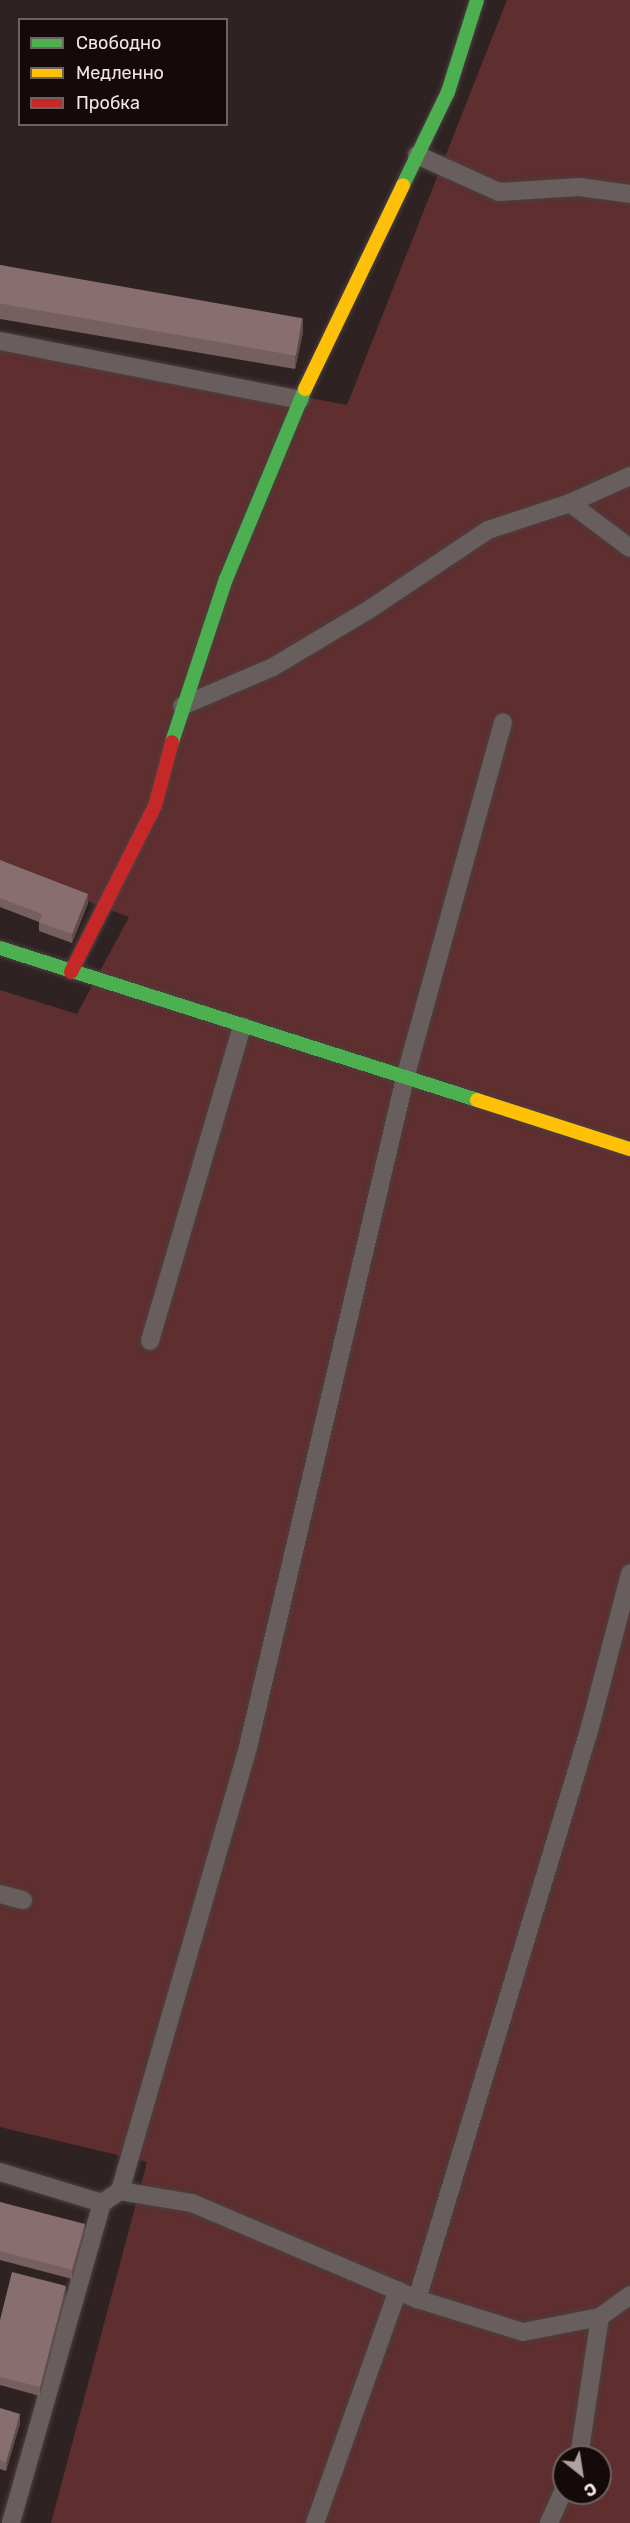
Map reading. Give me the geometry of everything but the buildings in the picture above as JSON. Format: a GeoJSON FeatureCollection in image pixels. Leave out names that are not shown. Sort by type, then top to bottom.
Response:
{"type":"FeatureCollection","features":[{"type":"Feature","properties":{"kind":"street"},"geometry":{"type":"LineString","coordinates":[[71,972],[155,806],[182,706],[226,579],[300,400],[448,92],[477,0]]}},
{"type":"Feature","properties":{"kind":"street"},"geometry":{"type":"LineString","coordinates":[[0,948],[630,1149]]}},
{"type":"Feature","properties":{"kind":"lane"},"geometry":{"type":"LineString","coordinates":[[417,155],[500,192],[579,187],[630,194]]}},
{"type":"Feature","properties":{"kind":"lane"},"geometry":{"type":"LineString","coordinates":[[0,341],[300,400]]}},
{"type":"Feature","properties":{"kind":"lane"},"geometry":{"type":"LineString","coordinates":[[182,706],[273,667],[370,609],[488,530],[570,503],[630,476]]}},
{"type":"Feature","properties":{"kind":"lane"},"geometry":{"type":"LineString","coordinates":[[570,503],[630,549]]}},
{"type":"Feature","properties":{"kind":"lane"},"geometry":{"type":"LineString","coordinates":[[9,2513],[102,2203],[120,2191],[248,1747],[405,1078],[502,722]]}},
{"type":"Feature","properties":{"kind":"lane"},"geometry":{"type":"LineString","coordinates":[[150,1341],[242,1026]]}},
{"type":"Feature","properties":{"kind":"lane"},"geometry":{"type":"LineString","coordinates":[[417,2299],[590,1727],[630,1573]]}},
{"type":"Feature","properties":{"kind":"lane"},"geometry":{"type":"LineString","coordinates":[[0,1894],[23,1900]]}},
{"type":"Feature","properties":{"kind":"lane"},"geometry":{"type":"LineString","coordinates":[[0,2172],[102,2203]]}},
{"type":"Feature","properties":{"kind":"lane"},"geometry":{"type":"LineString","coordinates":[[120,2191],[192,2203],[417,2299],[523,2332],[600,2317],[630,2295]]}},
{"type":"Feature","properties":{"kind":"lane"},"geometry":{"type":"LineString","coordinates":[[315,2523],[398,2290]]}},
{"type":"Feature","properties":{"kind":"lane"},"geometry":{"type":"LineString","coordinates":[[584,2445],[600,2317]]}},
{"type":"Feature","properties":{"kind":"lane"},"geometry":{"type":"LineString","coordinates":[[549,2523],[557,2505]]}},
{"type":"Feature","properties":{"kind":"shaded area"},"geometry":{"type":"Polygon","coordinates":[[[507,0],[630,0],[630,2523],[51,2523],[147,2162],[0,2127],[0,990],[77,1014],[129,917],[0,868],[0,340],[347,405],[507,0]]]}},
{"type":"Feature","properties":{"kind":"traffic: fast"},"geometry":{"type":"LineString","coordinates":[[403,185],[448,92],[477,0]]}},
{"type":"Feature","properties":{"kind":"traffic: fast"},"geometry":{"type":"LineString","coordinates":[[172,742],[226,579],[305,389]]}},
{"type":"Feature","properties":{"kind":"traffic: fast"},"geometry":{"type":"LineString","coordinates":[[0,948],[477,1100]]}},
{"type":"Feature","properties":{"kind":"traffic: slow"},"geometry":{"type":"LineString","coordinates":[[305,389],[403,185]]}},
{"type":"Feature","properties":{"kind":"traffic: slow"},"geometry":{"type":"LineString","coordinates":[[477,1100],[630,1149]]}},
{"type":"Feature","properties":{"kind":"traffic: jam"},"geometry":{"type":"LineString","coordinates":[[71,972],[155,806],[172,742]]}}]}
